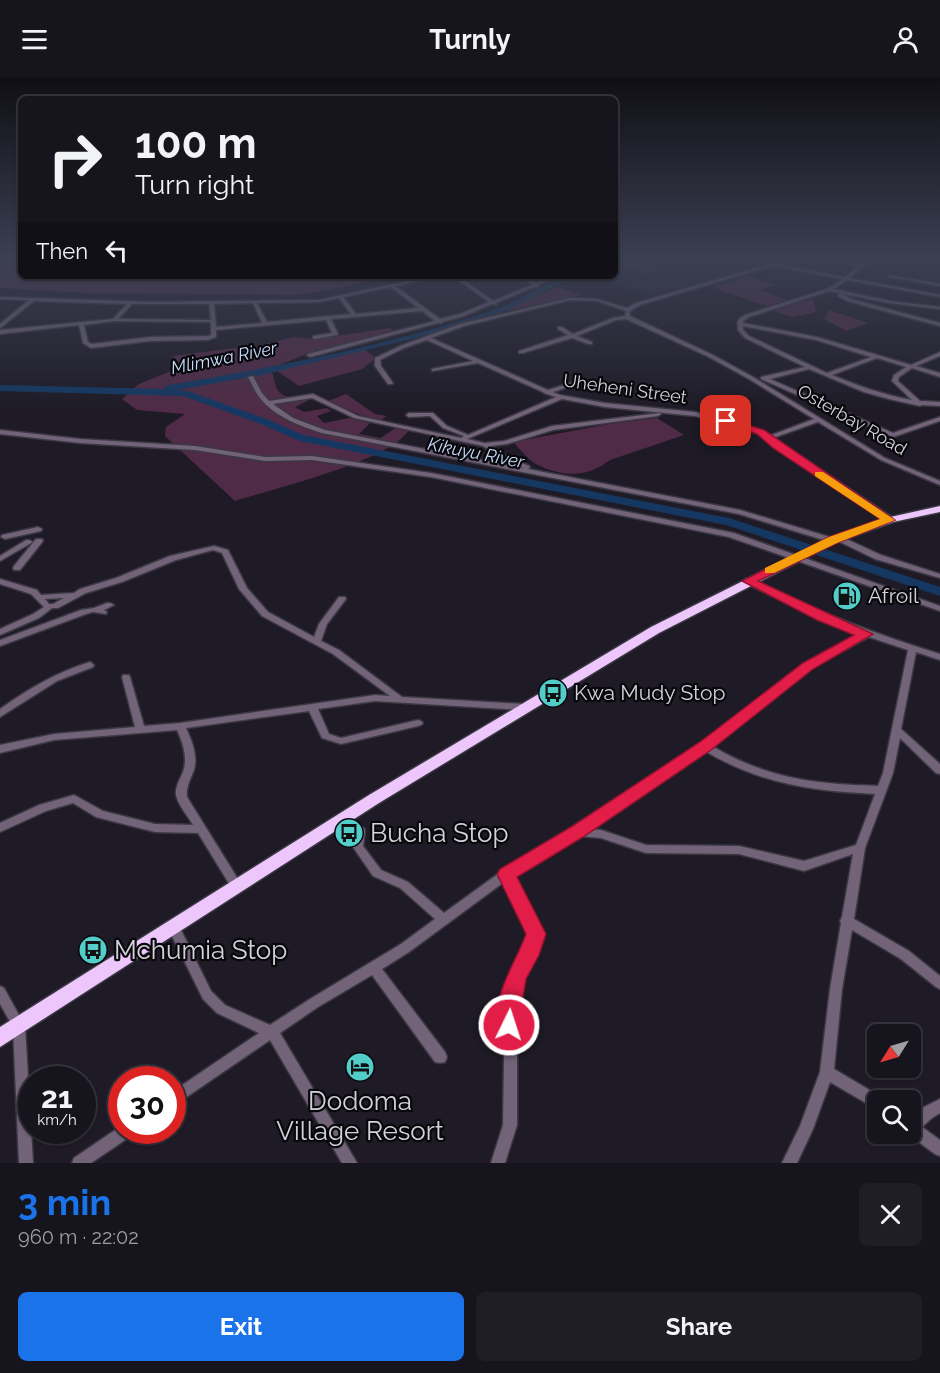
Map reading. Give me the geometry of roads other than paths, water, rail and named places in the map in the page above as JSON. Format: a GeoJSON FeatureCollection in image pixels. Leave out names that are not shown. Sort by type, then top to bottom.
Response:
{"type":"FeatureCollection","features":[{"type":"Feature","properties":{"kind":"highway"},"geometry":{"type":"LineString","coordinates":[[0,1038],[173,926],[524,707],[655,630],[748,581],[834,540],[890,520],[940,509]]}},
{"type":"Feature","properties":{"kind":"street"},"geometry":{"type":"LineString","coordinates":[[0,329],[21,310]]}},
{"type":"Feature","properties":{"kind":"street"},"geometry":{"type":"LineString","coordinates":[[114,320],[124,310]]}},
{"type":"Feature","properties":{"kind":"street"},"geometry":{"type":"LineString","coordinates":[[81,324],[86,343],[91,346],[150,339],[208,338],[214,336],[212,310]]}},
{"type":"Feature","properties":{"kind":"street"},"geometry":{"type":"LineString","coordinates":[[258,310],[265,324]]}},
{"type":"Feature","properties":{"kind":"street"},"geometry":{"type":"LineString","coordinates":[[304,310],[309,320]]}},
{"type":"Feature","properties":{"kind":"street"},"geometry":{"type":"LineString","coordinates":[[349,310],[354,316]]}},
{"type":"Feature","properties":{"kind":"street"},"geometry":{"type":"LineString","coordinates":[[214,329],[417,310]]}},
{"type":"Feature","properties":{"kind":"street"},"geometry":{"type":"LineString","coordinates":[[424,310],[440,322]]}},
{"type":"Feature","properties":{"kind":"street"},"geometry":{"type":"LineString","coordinates":[[310,355],[440,322],[478,310]]}},
{"type":"Feature","properties":{"kind":"street"},"geometry":{"type":"LineString","coordinates":[[390,383],[378,366],[377,359],[427,338],[490,317],[523,310]]}},
{"type":"Feature","properties":{"kind":"street"},"geometry":{"type":"LineString","coordinates":[[522,352],[615,319],[627,317],[628,310]]}},
{"type":"Feature","properties":{"kind":"street"},"geometry":{"type":"LineString","coordinates":[[739,324],[741,320],[765,310]]}},
{"type":"Feature","properties":{"kind":"street"},"geometry":{"type":"LineString","coordinates":[[884,310],[940,325]]}},
{"type":"Feature","properties":{"kind":"street","name":"Osterbay Road"},"geometry":{"type":"LineString","coordinates":[[627,317],[752,378],[883,459],[940,483]]}},
{"type":"Feature","properties":{"kind":"street"},"geometry":{"type":"LineString","coordinates":[[315,337],[335,334],[328,318]]}},
{"type":"Feature","properties":{"kind":"street"},"geometry":{"type":"LineString","coordinates":[[0,329],[114,320],[213,321]]}},
{"type":"Feature","properties":{"kind":"street"},"geometry":{"type":"LineString","coordinates":[[739,324],[817,339],[940,375]]}},
{"type":"Feature","properties":{"kind":"street"},"geometry":{"type":"LineString","coordinates":[[739,324],[747,337],[875,394],[920,404],[940,404]]}},
{"type":"Feature","properties":{"kind":"street"},"geometry":{"type":"LineString","coordinates":[[560,328],[590,343]]}},
{"type":"Feature","properties":{"kind":"street","name":"Uheheni Street"},"geometry":{"type":"LineString","coordinates":[[427,338],[561,397],[710,417],[758,431],[890,520]]}},
{"type":"Feature","properties":{"kind":"street"},"geometry":{"type":"LineString","coordinates":[[920,404],[895,381],[899,373],[910,366],[940,354]]}},
{"type":"Feature","properties":{"kind":"street"},"geometry":{"type":"LineString","coordinates":[[829,374],[875,357]]}},
{"type":"Feature","properties":{"kind":"street"},"geometry":{"type":"LineString","coordinates":[[434,369],[479,361]]}},
{"type":"Feature","properties":{"kind":"street"},"geometry":{"type":"LineString","coordinates":[[752,378],[778,377],[812,367]]}},
{"type":"Feature","properties":{"kind":"street"},"geometry":{"type":"LineString","coordinates":[[251,377],[269,403],[299,423],[324,432],[740,512],[834,540],[878,557],[940,576]]}},
{"type":"Feature","properties":{"kind":"street"},"geometry":{"type":"LineString","coordinates":[[763,378],[893,435],[940,419]]}},
{"type":"Feature","properties":{"kind":"street"},"geometry":{"type":"LineString","coordinates":[[546,392],[577,383]]}},
{"type":"Feature","properties":{"kind":"street"},"geometry":{"type":"LineString","coordinates":[[269,403],[313,396],[349,415],[465,438],[485,445],[509,460],[549,475]]}},
{"type":"Feature","properties":{"kind":"street"},"geometry":{"type":"LineString","coordinates":[[465,438],[561,397]]}},
{"type":"Feature","properties":{"kind":"street"},"geometry":{"type":"LineString","coordinates":[[485,445],[505,443],[552,428],[668,412]]}},
{"type":"Feature","properties":{"kind":"street"},"geometry":{"type":"LineString","coordinates":[[409,415],[431,414],[445,427],[465,438]]}},
{"type":"Feature","properties":{"kind":"street"},"geometry":{"type":"LineString","coordinates":[[768,438],[818,420]]}},
{"type":"Feature","properties":{"kind":"street"},"geometry":{"type":"LineString","coordinates":[[0,432],[80,441],[195,448],[265,459],[312,458],[431,475],[731,535],[801,556],[853,580],[940,609]]}},
{"type":"Feature","properties":{"kind":"street"},"geometry":{"type":"LineString","coordinates":[[5,537],[38,529]]}},
{"type":"Feature","properties":{"kind":"street"},"geometry":{"type":"LineString","coordinates":[[17,568],[39,541]]}},
{"type":"Feature","properties":{"kind":"street"},"geometry":{"type":"LineString","coordinates":[[0,559],[29,542]]}},
{"type":"Feature","properties":{"kind":"street"},"geometry":{"type":"LineString","coordinates":[[0,632],[36,616],[49,607],[61,604],[73,596],[174,558],[209,549],[221,549],[225,552],[243,589],[259,609],[316,641],[399,698]]}},
{"type":"Feature","properties":{"kind":"street"},"geometry":{"type":"LineString","coordinates":[[748,581],[821,618],[940,657]]}},
{"type":"Feature","properties":{"kind":"street"},"geometry":{"type":"LineString","coordinates":[[0,582],[34,592],[49,607]]}},
{"type":"Feature","properties":{"kind":"street"},"geometry":{"type":"LineString","coordinates":[[40,597],[73,596]]}},
{"type":"Feature","properties":{"kind":"street"},"geometry":{"type":"LineString","coordinates":[[316,641],[323,624],[342,599]]}},
{"type":"Feature","properties":{"kind":"street"},"geometry":{"type":"LineString","coordinates":[[0,643],[99,611],[110,605]]}},
{"type":"Feature","properties":{"kind":"street"},"geometry":{"type":"LineString","coordinates":[[186,1091],[314,1003],[374,969],[506,874],[577,832],[705,746],[808,666],[866,634]]}},
{"type":"Feature","properties":{"kind":"street"},"geometry":{"type":"LineString","coordinates":[[789,1163],[806,1129],[827,1072],[846,921],[860,848],[888,773],[912,649]]}},
{"type":"Feature","properties":{"kind":"street"},"geometry":{"type":"LineString","coordinates":[[0,714],[62,673],[90,665]]}},
{"type":"Feature","properties":{"kind":"street"},"geometry":{"type":"LineString","coordinates":[[126,677],[140,729]]}},
{"type":"Feature","properties":{"kind":"street"},"geometry":{"type":"LineString","coordinates":[[0,748],[54,737],[180,726],[375,698],[524,707]]}},
{"type":"Feature","properties":{"kind":"street"},"geometry":{"type":"LineString","coordinates":[[312,706],[325,736],[341,741],[418,723]]}},
{"type":"Feature","properties":{"kind":"street"},"geometry":{"type":"LineString","coordinates":[[180,726],[188,741],[190,766],[180,791],[200,829],[237,887]]}},
{"type":"Feature","properties":{"kind":"street"},"geometry":{"type":"LineString","coordinates":[[897,730],[940,770]]}},
{"type":"Feature","properties":{"kind":"street"},"geometry":{"type":"LineString","coordinates":[[705,746],[732,764],[804,785],[880,790]]}},
{"type":"Feature","properties":{"kind":"street"},"geometry":{"type":"LineString","coordinates":[[0,828],[43,808],[74,799],[100,814],[155,828],[200,829]]}},
{"type":"Feature","properties":{"kind":"street"},"geometry":{"type":"LineString","coordinates":[[360,831],[358,847],[371,867],[377,873],[404,885],[444,920]]}},
{"type":"Feature","properties":{"kind":"street"},"geometry":{"type":"LineString","coordinates":[[577,832],[602,834],[646,849],[749,851],[804,866],[860,848]]}},
{"type":"Feature","properties":{"kind":"street"},"geometry":{"type":"LineString","coordinates":[[498,1163],[510,1125],[511,996],[516,976],[529,955],[536,934],[506,874]]}},
{"type":"Feature","properties":{"kind":"street"},"geometry":{"type":"LineString","coordinates":[[846,921],[905,955],[940,983]]}},
{"type":"Feature","properties":{"kind":"street"},"geometry":{"type":"LineString","coordinates":[[173,926],[207,995],[221,1009],[273,1033],[350,1163]]}},
{"type":"Feature","properties":{"kind":"street"},"geometry":{"type":"LineString","coordinates":[[374,969],[440,1057]]}},
{"type":"Feature","properties":{"kind":"street"},"geometry":{"type":"LineString","coordinates":[[0,992],[19,1026],[26,1163]]}},
{"type":"Feature","properties":{"kind":"street"},"geometry":{"type":"LineString","coordinates":[[827,1072],[867,1096]]}},
{"type":"Feature","properties":{"kind":"street"},"geometry":{"type":"LineString","coordinates":[[921,1118],[940,1106]]}},
{"type":"Feature","properties":{"kind":"street"},"geometry":{"type":"LineString","coordinates":[[921,1135],[940,1149]]}},
{"type":"Feature","properties":{"kind":"street"},"geometry":{"type":"LineString","coordinates":[[79,1163],[108,1143]]}},
{"type":"Feature","properties":{"kind":"waterway","name":"Mlimwa River"},"geometry":{"type":"LineString","coordinates":[[169,388],[262,372],[413,336],[501,310]]}},
{"type":"Feature","properties":{"kind":"waterway","name":"Kikuyu River"},"geometry":{"type":"LineString","coordinates":[[0,388],[184,393],[265,422],[300,438],[729,522],[940,592]]}},
{"type":"Feature","properties":{"kind":"place","name":"Afroil"},"geometry":{"type":"Point","coordinates":[847,596]}},
{"type":"Feature","properties":{"kind":"place","name":"Kwa Mudy Stop"},"geometry":{"type":"Point","coordinates":[553,693]}},
{"type":"Feature","properties":{"kind":"place","name":"Bucha Stop"},"geometry":{"type":"Point","coordinates":[349,833]}},
{"type":"Feature","properties":{"kind":"place","name":"Mchumia Stop"},"geometry":{"type":"Point","coordinates":[93,950]}},
{"type":"Feature","properties":{"kind":"place","name":"Dodoma Village Resort"},"geometry":{"type":"Point","coordinates":[360,1067]}}]}
